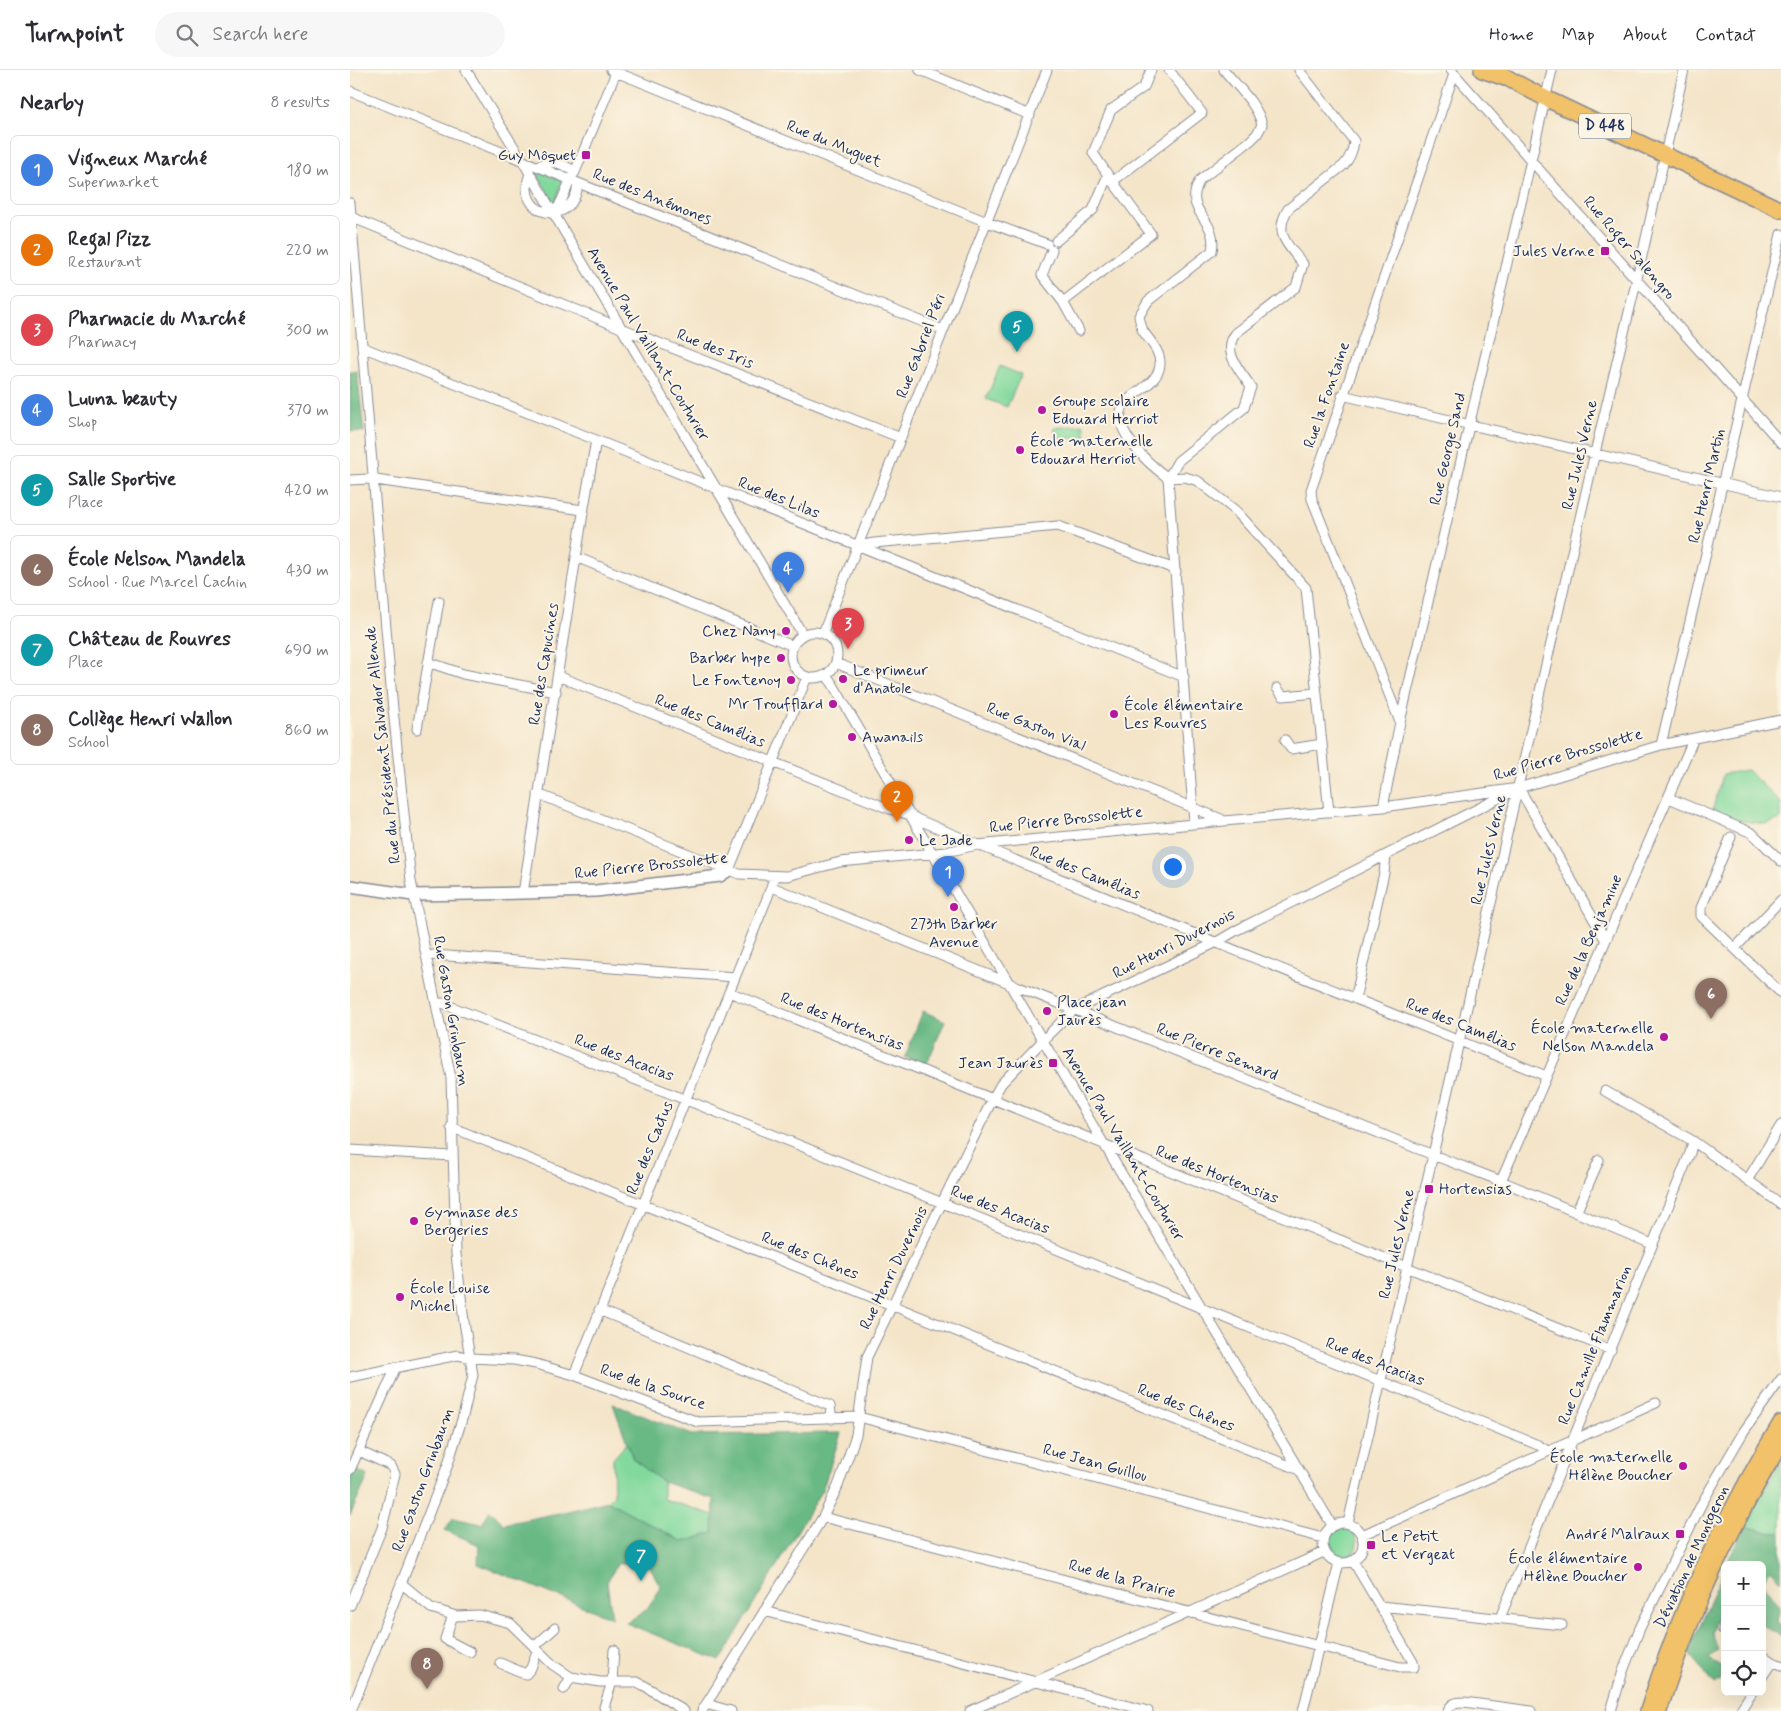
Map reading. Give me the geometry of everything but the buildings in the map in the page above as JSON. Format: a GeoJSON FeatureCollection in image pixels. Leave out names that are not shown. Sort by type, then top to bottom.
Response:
{"type":"FeatureCollection","features":[{"type":"Feature","properties":{"kind":"main road","name":"D 448"},"geometry":{"type":"LineString","coordinates":[[1482,70],[1511,80]]}},
{"type":"Feature","properties":{"kind":"main road","name":"D 448"},"geometry":{"type":"LineString","coordinates":[[1496,70],[1545,98],[1781,210]]}},
{"type":"Feature","properties":{"kind":"main road","name":"Déviation de Montgeron"},"geometry":{"type":"LineString","coordinates":[[1648,1711],[1658,1678],[1689,1600],[1738,1497],[1781,1423]]}},
{"type":"Feature","properties":{"kind":"main road","name":"Déviation de Montgeron"},"geometry":{"type":"LineString","coordinates":[[1659,1711],[1698,1604],[1732,1532],[1781,1443]]}},
{"type":"Feature","properties":{"kind":"street","name":"Avenue Paul Vaillant-Couturier"},"geometry":{"type":"LineString","coordinates":[[466,70],[522,160],[803,635]]}},
{"type":"Feature","properties":{"kind":"street"},"geometry":{"type":"LineString","coordinates":[[920,70],[1030,115]]}},
{"type":"Feature","properties":{"kind":"street","name":"Rue Gabriel Péri"},"geometry":{"type":"LineString","coordinates":[[823,633],[1047,70]]}},
{"type":"Feature","properties":{"kind":"street"},"geometry":{"type":"LineString","coordinates":[[1063,302],[1151,234],[1093,153],[1111,110],[1144,88],[1151,70]]}},
{"type":"Feature","properties":{"kind":"street"},"geometry":{"type":"LineString","coordinates":[[1079,331],[1063,302],[1042,275],[1051,245],[1092,210],[1110,179],[1202,113],[1169,70]]}},
{"type":"Feature","properties":{"kind":"street"},"geometry":{"type":"LineString","coordinates":[[1224,70],[1260,116],[1262,125],[1257,134],[1200,180],[1196,188],[1194,197],[1197,207],[1212,232],[1214,241],[1212,252],[1148,301],[1143,307],[1139,316],[1143,330],[1158,355],[1160,365],[1156,376],[1127,400],[1120,410],[1120,419],[1135,446],[1148,463],[1168,478],[1184,477],[1198,481],[1236,511],[1306,588],[1329,812]]}},
{"type":"Feature","properties":{"kind":"street"},"geometry":{"type":"LineString","coordinates":[[1194,823],[1168,478],[1178,461],[1244,408],[1251,387],[1231,357],[1229,350],[1232,338],[1296,287],[1303,264],[1284,240],[1281,232],[1284,217],[1288,209],[1344,165],[1354,148],[1354,141],[1298,70]]}},
{"type":"Feature","properties":{"kind":"street","name":"Rue George Sand"},"geometry":{"type":"LineString","coordinates":[[1382,807],[1400,722],[1552,70]]}},
{"type":"Feature","properties":{"kind":"street","name":"Rue Jules Verne"},"geometry":{"type":"LineString","coordinates":[[1348,1523],[1684,70]]}},
{"type":"Feature","properties":{"kind":"street"},"geometry":{"type":"LineString","coordinates":[[530,174],[527,182],[527,192],[535,208],[553,214],[562,211],[574,201],[577,194],[574,178],[615,71]]}},
{"type":"Feature","properties":{"kind":"street","name":"Rue du Muguet"},"geometry":{"type":"LineString","coordinates":[[615,71],[987,222],[1051,245]]}},
{"type":"Feature","properties":{"kind":"street","name":"Rue Roger Salengro"},"geometry":{"type":"LineString","coordinates":[[1455,71],[1781,443]]}},
{"type":"Feature","properties":{"kind":"street","name":"Rue la Fontaine"},"geometry":{"type":"LineString","coordinates":[[1400,722],[1312,499],[1311,490],[1342,395],[1455,71]]}},
{"type":"Feature","properties":{"kind":"street"},"geometry":{"type":"LineString","coordinates":[[350,91],[522,160]]}},
{"type":"Feature","properties":{"kind":"street","name":"Rue des Anémones"},"geometry":{"type":"LineString","coordinates":[[522,160],[538,166],[544,163],[560,162],[574,178],[944,330]]}},
{"type":"Feature","properties":{"kind":"street","name":"Rue du Président Salvador Allende"},"geometry":{"type":"LineString","coordinates":[[350,203],[392,699],[413,895]]}},
{"type":"Feature","properties":{"kind":"street","name":"Rue des Iris"},"geometry":{"type":"LineString","coordinates":[[352,217],[621,328],[901,438]]}},
{"type":"Feature","properties":{"kind":"street","name":"Rue Henri Martin"},"geometry":{"type":"LineString","coordinates":[[1661,745],[1723,483],[1742,392],[1781,234]]}},
{"type":"Feature","properties":{"kind":"street","name":"Rue des Lilas"},"geometry":{"type":"LineString","coordinates":[[362,347],[1184,678]]}},
{"type":"Feature","properties":{"kind":"street"},"geometry":{"type":"LineString","coordinates":[[1342,395],[1781,497]]}},
{"type":"Feature","properties":{"kind":"street","name":"Rue des Capucines"},"geometry":{"type":"LineString","coordinates":[[523,893],[583,510],[596,440]]}},
{"type":"Feature","properties":{"kind":"street"},"geometry":{"type":"LineString","coordinates":[[350,480],[373,480],[583,510]]}},
{"type":"Feature","properties":{"kind":"street"},"geometry":{"type":"LineString","coordinates":[[858,547],[886,542],[1058,526],[1169,567],[1176,572]]}},
{"type":"Feature","properties":{"kind":"street"},"geometry":{"type":"LineString","coordinates":[[880,555],[880,548],[886,542]]}},
{"type":"Feature","properties":{"kind":"street"},"geometry":{"type":"LineString","coordinates":[[576,557],[793,646]]}},
{"type":"Feature","properties":{"kind":"street"},"geometry":{"type":"LineString","coordinates":[[417,729],[438,601]]}},
{"type":"Feature","properties":{"kind":"street"},"geometry":{"type":"LineString","coordinates":[[816,632],[823,633],[829,637],[837,649],[836,663],[826,675],[820,678],[806,677],[795,668],[791,653],[793,646],[797,639],[803,635],[816,632]]}},
{"type":"Feature","properties":{"kind":"street"},"geometry":{"type":"LineString","coordinates":[[428,662],[463,674],[556,692]]}},
{"type":"Feature","properties":{"kind":"street","name":"Rue Gaston Vial"},"geometry":{"type":"LineString","coordinates":[[836,663],[1224,820]]}},
{"type":"Feature","properties":{"kind":"street","name":"Avenue Paul Vaillant-Couturier"},"geometry":{"type":"LineString","coordinates":[[826,675],[1332,1525]]}},
{"type":"Feature","properties":{"kind":"street","name":"Rue des Camélias"},"geometry":{"type":"LineString","coordinates":[[558,676],[890,809],[910,815],[977,845],[1215,943],[1546,1076]]}},
{"type":"Feature","properties":{"kind":"street"},"geometry":{"type":"LineString","coordinates":[[538,794],[729,870],[806,677]]}},
{"type":"Feature","properties":{"kind":"street"},"geometry":{"type":"LineString","coordinates":[[1276,688],[1283,696],[1317,693]]}},
{"type":"Feature","properties":{"kind":"street","name":"Rue Pierre Brossolette"},"geometry":{"type":"LineString","coordinates":[[350,886],[413,895],[596,891],[720,876],[729,870],[739,874],[787,876],[840,862],[946,852],[977,845],[1224,820],[1382,807],[1518,788],[1661,745],[1781,720]]}},
{"type":"Feature","properties":{"kind":"street","name":"Rue de la Benjamine"},"geometry":{"type":"LineString","coordinates":[[1501,1181],[1694,738]]}},
{"type":"Feature","properties":{"kind":"street"},"geometry":{"type":"LineString","coordinates":[[1285,740],[1291,749],[1322,744]]}},
{"type":"Feature","properties":{"kind":"street"},"geometry":{"type":"LineString","coordinates":[[1518,788],[1605,939]]}},
{"type":"Feature","properties":{"kind":"street","name":"Rue Henri Duvernois"},"geometry":{"type":"LineString","coordinates":[[704,1708],[823,1517],[838,1486],[856,1435],[868,1357],[992,1100],[1002,1084],[1074,1010],[1215,943],[1237,930],[1518,788]]}},
{"type":"Feature","properties":{"kind":"street"},"geometry":{"type":"LineString","coordinates":[[1466,796],[1471,798],[1473,803],[1471,813]]}},
{"type":"Feature","properties":{"kind":"street"},"geometry":{"type":"LineString","coordinates":[[1669,798],[1752,833],[1781,861]]}},
{"type":"Feature","properties":{"kind":"street"},"geometry":{"type":"LineString","coordinates":[[1731,837],[1701,908],[1701,916],[1781,993]]}},
{"type":"Feature","properties":{"kind":"street"},"geometry":{"type":"LineString","coordinates":[[1004,842],[1003,850],[1005,853],[1025,865]]}},
{"type":"Feature","properties":{"kind":"street"},"geometry":{"type":"LineString","coordinates":[[1355,999],[1384,873],[1386,856]]}},
{"type":"Feature","properties":{"kind":"street","name":"Rue des Cactus"},"geometry":{"type":"LineString","coordinates":[[574,1375],[772,887],[773,876]]}},
{"type":"Feature","properties":{"kind":"street","name":"Rue Pierre Semard"},"geometry":{"type":"LineString","coordinates":[[772,887],[1501,1181],[1652,1244]]}},
{"type":"Feature","properties":{"kind":"street","name":"Rue Gaston Grinbaum"},"geometry":{"type":"LineString","coordinates":[[351,1711],[447,1467],[461,1425],[473,1375],[464,1322],[456,1254],[451,1078],[428,956],[413,895]]}},
{"type":"Feature","properties":{"kind":"street"},"geometry":{"type":"LineString","coordinates":[[1735,948],[1781,900]]}},
{"type":"Feature","properties":{"kind":"street"},"geometry":{"type":"LineString","coordinates":[[428,956],[735,977]]}},
{"type":"Feature","properties":{"kind":"street","name":"Rue des Hortensias"},"geometry":{"type":"LineString","coordinates":[[729,992],[1610,1350]]}},
{"type":"Feature","properties":{"kind":"street","name":"Rue des Acacias"},"geometry":{"type":"LineString","coordinates":[[437,1004],[442,1003],[686,1099],[1538,1445],[1548,1451]]}},
{"type":"Feature","properties":{"kind":"street"},"geometry":{"type":"LineString","coordinates":[[1605,1091],[1694,1141],[1781,1204]]}},
{"type":"Feature","properties":{"kind":"street"},"geometry":{"type":"LineString","coordinates":[[1748,1179],[1781,1125]]}},
{"type":"Feature","properties":{"kind":"street","name":"Rue des Chênes"},"geometry":{"type":"LineString","coordinates":[[452,1127],[1298,1469]]}},
{"type":"Feature","properties":{"kind":"street","name":"Rue Camille Flammarion"},"geometry":{"type":"LineString","coordinates":[[1500,1618],[1694,1141]]}},
{"type":"Feature","properties":{"kind":"street"},"geometry":{"type":"LineString","coordinates":[[350,1150],[452,1156]]}},
{"type":"Feature","properties":{"kind":"street"},"geometry":{"type":"LineString","coordinates":[[1576,1213],[1599,1160]]}},
{"type":"Feature","properties":{"kind":"street"},"geometry":{"type":"LineString","coordinates":[[599,1310],[830,1406],[832,1419]]}},
{"type":"Feature","properties":{"kind":"street","name":"Rue de la Source"},"geometry":{"type":"LineString","coordinates":[[350,1377],[458,1355],[470,1358],[514,1360],[574,1375],[698,1422],[858,1417]]}},
{"type":"Feature","properties":{"kind":"street"},"geometry":{"type":"LineString","coordinates":[[350,1470],[396,1367]]}},
{"type":"Feature","properties":{"kind":"street"},"geometry":{"type":"LineString","coordinates":[[1611,1711],[1623,1671],[1640,1628],[1702,1503],[1744,1431],[1781,1379]]}},
{"type":"Feature","properties":{"kind":"street"},"geometry":{"type":"LineString","coordinates":[[1362,1535],[1656,1403]]}},
{"type":"Feature","properties":{"kind":"street","name":"Rue Jean Guillou"},"geometry":{"type":"LineString","coordinates":[[858,1417],[1323,1538]]}},
{"type":"Feature","properties":{"kind":"street"},"geometry":{"type":"LineString","coordinates":[[350,1606],[382,1528],[395,1474],[391,1466],[359,1451]]}},
{"type":"Feature","properties":{"kind":"street","name":"Rue de la Prairie"},"geometry":{"type":"LineString","coordinates":[[823,1517],[1400,1667],[1414,1667],[1413,1662],[1380,1606]]}},
{"type":"Feature","properties":{"kind":"street"},"geometry":{"type":"LineString","coordinates":[[1343,1522],[1348,1523],[1358,1529],[1362,1535],[1361,1552],[1353,1561],[1339,1563],[1333,1561],[1324,1552],[1323,1538],[1332,1525],[1343,1522]]}},
{"type":"Feature","properties":{"kind":"street"},"geometry":{"type":"LineString","coordinates":[[970,1711],[1324,1552]]}},
{"type":"Feature","properties":{"kind":"street"},"geometry":{"type":"LineString","coordinates":[[1353,1561],[1380,1606],[1562,1625]]}},
{"type":"Feature","properties":{"kind":"street"},"geometry":{"type":"LineString","coordinates":[[1303,1711],[1339,1563]]}},
{"type":"Feature","properties":{"kind":"street"},"geometry":{"type":"LineString","coordinates":[[401,1583],[432,1608],[453,1615],[480,1615],[510,1623],[553,1665],[571,1677],[612,1682],[637,1682],[684,1711]]}},
{"type":"Feature","properties":{"kind":"street"},"geometry":{"type":"LineString","coordinates":[[764,1611],[1148,1711]]}},
{"type":"Feature","properties":{"kind":"street"},"geometry":{"type":"LineString","coordinates":[[453,1615],[440,1638],[470,1652]]}},
{"type":"Feature","properties":{"kind":"street"},"geometry":{"type":"LineString","coordinates":[[500,1664],[526,1674],[536,1649],[555,1628]]}},
{"type":"Feature","properties":{"kind":"street"},"geometry":{"type":"LineString","coordinates":[[607,1711],[604,1707],[612,1682],[614,1650]]}},
{"type":"Feature","properties":{"kind":"street"},"geometry":{"type":"LineString","coordinates":[[1766,1673],[1777,1663]]}},
{"type":"Feature","properties":{"kind":"street"},"geometry":{"type":"LineString","coordinates":[[564,1689],[571,1677]]}},
{"type":"Feature","properties":{"kind":"street"},"geometry":{"type":"LineString","coordinates":[[1740,1711],[1749,1696]]}},
{"type":"Feature","properties":{"kind":"street"},"geometry":{"type":"LineString","coordinates":[[1448,1711],[1449,1707],[1455,1702],[1526,1711]]}},
{"type":"Feature","properties":{"kind":"street"},"geometry":{"type":"LineString","coordinates":[[704,1708],[731,1711]]}},
{"type":"Feature","properties":{"kind":"green space"},"geometry":{"type":"Polygon","coordinates":[[[535,170],[562,181],[555,203],[554,203],[535,170]]]}},
{"type":"Feature","properties":{"kind":"green space"},"geometry":{"type":"Polygon","coordinates":[[[1000,366],[1021,375],[1007,407],[986,399],[1000,366]]]}},
{"type":"Feature","properties":{"kind":"green space"},"geometry":{"type":"Polygon","coordinates":[[[350,371],[357,371],[364,432],[350,431],[350,371]]]}},
{"type":"Feature","properties":{"kind":"green space"},"geometry":{"type":"Polygon","coordinates":[[[1084,425],[1086,437],[1056,440],[1054,428],[1084,425]]]}},
{"type":"Feature","properties":{"kind":"green space"},"geometry":{"type":"Polygon","coordinates":[[[1747,770],[1781,803],[1781,819],[1766,824],[1735,820],[1713,808],[1723,774],[1747,770]]]}},
{"type":"Feature","properties":{"kind":"green space"},"geometry":{"type":"Polygon","coordinates":[[[923,1011],[945,1021],[926,1066],[905,1057],[923,1011]]]}},
{"type":"Feature","properties":{"kind":"green space"},"geometry":{"type":"Polygon","coordinates":[[[613,1404],[692,1435],[841,1433],[823,1488],[720,1661],[626,1623],[646,1610],[661,1588],[645,1557],[633,1563],[618,1563],[607,1582],[612,1618],[478,1564],[479,1545],[445,1530],[453,1518],[482,1524],[490,1510],[504,1524],[608,1501],[683,1542],[713,1533],[714,1499],[663,1482],[633,1459],[613,1404]]]}},
{"type":"Feature","properties":{"kind":"green space"},"geometry":{"type":"Polygon","coordinates":[[[627,1443],[633,1459],[663,1482],[663,1499],[714,1515],[714,1533],[683,1542],[608,1501],[614,1495],[613,1459],[627,1443]]]}},
{"type":"Feature","properties":{"kind":"green space"},"geometry":{"type":"Polygon","coordinates":[[[1781,1460],[1781,1533],[1772,1533],[1744,1526],[1781,1460]]]}},
{"type":"Feature","properties":{"kind":"green space"},"geometry":{"type":"Polygon","coordinates":[[[350,1467],[368,1476],[350,1516],[350,1467]]]}},
{"type":"Feature","properties":{"kind":"green space"},"geometry":{"type":"Polygon","coordinates":[[[1744,1526],[1772,1533],[1781,1533],[1781,1581],[1771,1569],[1766,1576],[1766,1561],[1728,1561],[1744,1526]]]}},
{"type":"Feature","properties":{"kind":"green space"},"geometry":{"type":"Polygon","coordinates":[[[1343,1529],[1353,1533],[1357,1543],[1353,1553],[1343,1557],[1333,1553],[1329,1543],[1333,1533],[1343,1529]]]}},
{"type":"Feature","properties":{"kind":"green space"},"geometry":{"type":"Polygon","coordinates":[[[1721,1576],[1721,1606],[1712,1632],[1718,1651],[1708,1658],[1721,1665],[1721,1681],[1715,1685],[1688,1653],[1721,1576]]]}},
{"type":"Feature","properties":{"kind":"green space"},"geometry":{"type":"Polygon","coordinates":[[[1766,1587],[1780,1606],[1777,1621],[1781,1626],[1781,1636],[1766,1627],[1766,1587]]]}},
{"type":"Feature","properties":{"kind":"place","name":"Guy Môquet"},"geometry":{"type":"Point","coordinates":[586,155]}},
{"type":"Feature","properties":{"kind":"place","name":"Jules Verne"},"geometry":{"type":"Point","coordinates":[1605,251]}},
{"type":"Feature","properties":{"kind":"place","name":"Salle Sportive"},"geometry":{"type":"Point","coordinates":[1017,352]}},
{"type":"Feature","properties":{"kind":"place","name":"Groupe scolaire Edouard Herriot"},"geometry":{"type":"Point","coordinates":[1042,410]}},
{"type":"Feature","properties":{"kind":"place","name":"École maternelle Edouard Herriot"},"geometry":{"type":"Point","coordinates":[1020,450]}},
{"type":"Feature","properties":{"kind":"place","name":"Luuna beauty"},"geometry":{"type":"Point","coordinates":[788,593]}},
{"type":"Feature","properties":{"kind":"place","name":"Chez Nany"},"geometry":{"type":"Point","coordinates":[786,631]}},
{"type":"Feature","properties":{"kind":"place","name":"Pharmacie du Marché"},"geometry":{"type":"Point","coordinates":[848,649]}},
{"type":"Feature","properties":{"kind":"place","name":"Barber hype"},"geometry":{"type":"Point","coordinates":[781,658]}},
{"type":"Feature","properties":{"kind":"place","name":"Le primeur d'Anatole"},"geometry":{"type":"Point","coordinates":[843,679]}},
{"type":"Feature","properties":{"kind":"place","name":"Le Fontenoy"},"geometry":{"type":"Point","coordinates":[791,680]}},
{"type":"Feature","properties":{"kind":"place","name":"Mr Troufflard"},"geometry":{"type":"Point","coordinates":[833,704]}},
{"type":"Feature","properties":{"kind":"place","name":"École élémentaire Les Rouvres"},"geometry":{"type":"Point","coordinates":[1114,714]}},
{"type":"Feature","properties":{"kind":"place","name":"Awanails"},"geometry":{"type":"Point","coordinates":[852,737]}},
{"type":"Feature","properties":{"kind":"place","name":"Regal Pizz"},"geometry":{"type":"Point","coordinates":[897,822]}},
{"type":"Feature","properties":{"kind":"place","name":"Le Jade"},"geometry":{"type":"Point","coordinates":[909,840]}},
{"type":"Feature","properties":{"kind":"place","name":"Vigneux Marché"},"geometry":{"type":"Point","coordinates":[948,897]}},
{"type":"Feature","properties":{"kind":"place","name":"273th Barber Avenue"},"geometry":{"type":"Point","coordinates":[954,907]}},
{"type":"Feature","properties":{"kind":"place","name":"Place jean Jaurès"},"geometry":{"type":"Point","coordinates":[1047,1011]}},
{"type":"Feature","properties":{"kind":"place","name":"École Nelson Mandela"},"geometry":{"type":"Point","coordinates":[1711,1019]}},
{"type":"Feature","properties":{"kind":"place","name":"École maternelle Nelson Mandela"},"geometry":{"type":"Point","coordinates":[1664,1037]}},
{"type":"Feature","properties":{"kind":"place","name":"Jean Jaurès"},"geometry":{"type":"Point","coordinates":[1053,1063]}},
{"type":"Feature","properties":{"kind":"place","name":"Hortensias"},"geometry":{"type":"Point","coordinates":[1429,1189]}},
{"type":"Feature","properties":{"kind":"place","name":"Gymnase des Bergeries"},"geometry":{"type":"Point","coordinates":[414,1221]}},
{"type":"Feature","properties":{"kind":"place","name":"École Louise Michel"},"geometry":{"type":"Point","coordinates":[400,1297]}},
{"type":"Feature","properties":{"kind":"place","name":"École maternelle Hélène Boucher"},"geometry":{"type":"Point","coordinates":[1683,1466]}},
{"type":"Feature","properties":{"kind":"place","name":"André Malraux"},"geometry":{"type":"Point","coordinates":[1680,1534]}},
{"type":"Feature","properties":{"kind":"place","name":"Le Petit et Vergeat"},"geometry":{"type":"Point","coordinates":[1371,1545]}},
{"type":"Feature","properties":{"kind":"place","name":"École élémentaire Hélène Boucher"},"geometry":{"type":"Point","coordinates":[1638,1567]}},
{"type":"Feature","properties":{"kind":"place","name":"Château de Rouvres"},"geometry":{"type":"Point","coordinates":[641,1581]}},
{"type":"Feature","properties":{"kind":"place","name":"Collège Henri Wallon"},"geometry":{"type":"Point","coordinates":[427,1689]}}]}
